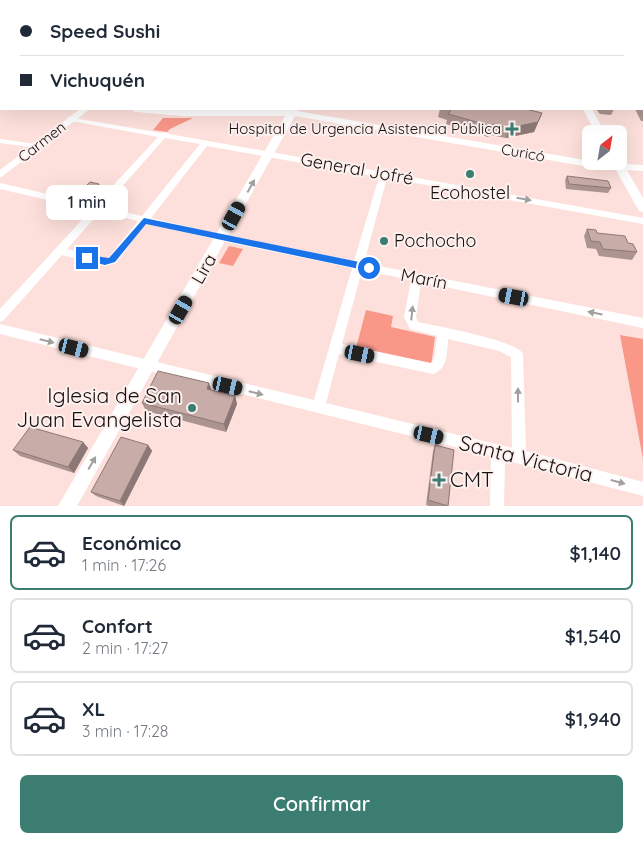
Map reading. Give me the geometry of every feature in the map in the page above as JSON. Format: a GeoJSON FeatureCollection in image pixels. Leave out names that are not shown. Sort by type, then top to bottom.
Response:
{"type":"FeatureCollection","features":[{"type":"Feature","properties":{"kind":"main road","name":"Carmen"},"geometry":{"type":"LineString","coordinates":[[0,175],[84,110]]}},
{"type":"Feature","properties":{"kind":"main road","name":"Curicó"},"geometry":{"type":"LineString","coordinates":[[149,110],[177,112],[293,111],[582,163]]}},
{"type":"Feature","properties":{"kind":"main road"},"geometry":{"type":"LineString","coordinates":[[589,110],[596,125]]}},
{"type":"Feature","properties":{"kind":"main road","name":"Lira"},"geometry":{"type":"LineString","coordinates":[[67,506],[293,111]]}},
{"type":"Feature","properties":{"kind":"main road","name":"Curicó"},"geometry":{"type":"LineString","coordinates":[[628,166],[643,168]]}},
{"type":"Feature","properties":{"kind":"main road"},"geometry":{"type":"LineString","coordinates":[[622,170],[643,208]]}},
{"type":"Feature","properties":{"kind":"street","name":"General Jofré"},"geometry":{"type":"LineString","coordinates":[[71,119],[165,134],[643,221]]}},
{"type":"Feature","properties":{"kind":"street"},"geometry":{"type":"LineString","coordinates":[[0,317],[165,134]]}},
{"type":"Feature","properties":{"kind":"street"},"geometry":{"type":"LineString","coordinates":[[0,141],[36,146]]}},
{"type":"Feature","properties":{"kind":"street"},"geometry":{"type":"LineString","coordinates":[[59,251],[101,261],[109,261],[117,255],[206,142]]}},
{"type":"Feature","properties":{"kind":"street"},"geometry":{"type":"LineString","coordinates":[[318,408],[384,174]]}},
{"type":"Feature","properties":{"kind":"street","name":"Marín"},"geometry":{"type":"LineString","coordinates":[[0,186],[222,238],[643,323]]}},
{"type":"Feature","properties":{"kind":"street"},"geometry":{"type":"LineString","coordinates":[[417,277],[411,322],[420,328],[501,346],[517,354],[519,456]]}},
{"type":"Feature","properties":{"kind":"street","name":"Santa Victoria"},"geometry":{"type":"LineString","coordinates":[[0,329],[148,367],[519,456],[643,489]]}},
{"type":"Feature","properties":{"kind":"street"},"geometry":{"type":"LineString","coordinates":[[334,348],[433,369],[440,361],[444,334]]}},
{"type":"Feature","properties":{"kind":"street"},"geometry":{"type":"LineString","coordinates":[[497,506],[498,451]]}},
{"type":"Feature","properties":{"kind":"shaded area"},"geometry":{"type":"Polygon","coordinates":[[[163,118],[193,118],[167,132],[153,130],[163,118]]]}},
{"type":"Feature","properties":{"kind":"shaded area"},"geometry":{"type":"Polygon","coordinates":[[[229,246],[243,249],[233,266],[219,263],[229,246]]]}},
{"type":"Feature","properties":{"kind":"shaded area"},"geometry":{"type":"Polygon","coordinates":[[[366,310],[393,316],[391,327],[435,337],[431,366],[356,348],[366,310]]]}},
{"type":"Feature","properties":{"kind":"shaded area"},"geometry":{"type":"Polygon","coordinates":[[[620,335],[643,339],[643,459],[620,335]]]}},
{"type":"Feature","properties":{"kind":"building"},"geometry":{"type":"Polygon","coordinates":[[[451,110],[530,110],[542,113],[538,122],[509,128],[493,124],[491,126],[448,114],[451,110]]]}},
{"type":"Feature","properties":{"kind":"building"},"geometry":{"type":"Polygon","coordinates":[[[567,176],[608,181],[611,188],[569,184],[567,176]]]}},
{"type":"Feature","properties":{"kind":"building"},"geometry":{"type":"Polygon","coordinates":[[[90,182],[99,184],[91,193],[81,191],[90,182]]]}},
{"type":"Feature","properties":{"kind":"building"},"geometry":{"type":"Polygon","coordinates":[[[587,229],[596,230],[597,233],[625,236],[628,243],[633,244],[637,252],[603,249],[600,242],[591,241],[587,229]]]}},
{"type":"Feature","properties":{"kind":"building","name":"Iglesia de San Juan Evangelista"},"geometry":{"type":"Polygon","coordinates":[[[158,371],[209,383],[207,389],[235,396],[224,424],[142,403],[158,371]]]}},
{"type":"Feature","properties":{"kind":"building"},"geometry":{"type":"Polygon","coordinates":[[[30,427],[83,442],[68,467],[13,450],[30,427]]]}},
{"type":"Feature","properties":{"kind":"building"},"geometry":{"type":"Polygon","coordinates":[[[121,437],[148,445],[120,501],[91,492],[121,437]]]}},
{"type":"Feature","properties":{"kind":"building","name":"CMT"},"geometry":{"type":"Polygon","coordinates":[[[435,445],[454,450],[448,506],[428,500],[435,445]]]}},
{"type":"Feature","properties":{"kind":"place","name":"Hospital de Urgencia Asistencia Pública"},"geometry":{"type":"Point","coordinates":[512,129]}},
{"type":"Feature","properties":{"kind":"place","name":"Ecohostel"},"geometry":{"type":"Point","coordinates":[470,174]}},
{"type":"Feature","properties":{"kind":"place","name":"Pochocho"},"geometry":{"type":"Point","coordinates":[384,241]}},
{"type":"Feature","properties":{"kind":"place","name":"Iglesia de San Juan Evangelista"},"geometry":{"type":"Point","coordinates":[192,408]}},
{"type":"Feature","properties":{"kind":"place","name":"CMT"},"geometry":{"type":"Point","coordinates":[439,480]}},
{"type":"Feature","properties":{"kind":"route"},"geometry":{"type":"LineString","coordinates":[[87,258],[105,262],[112,260],[144,221],[369,268]]}}]}
